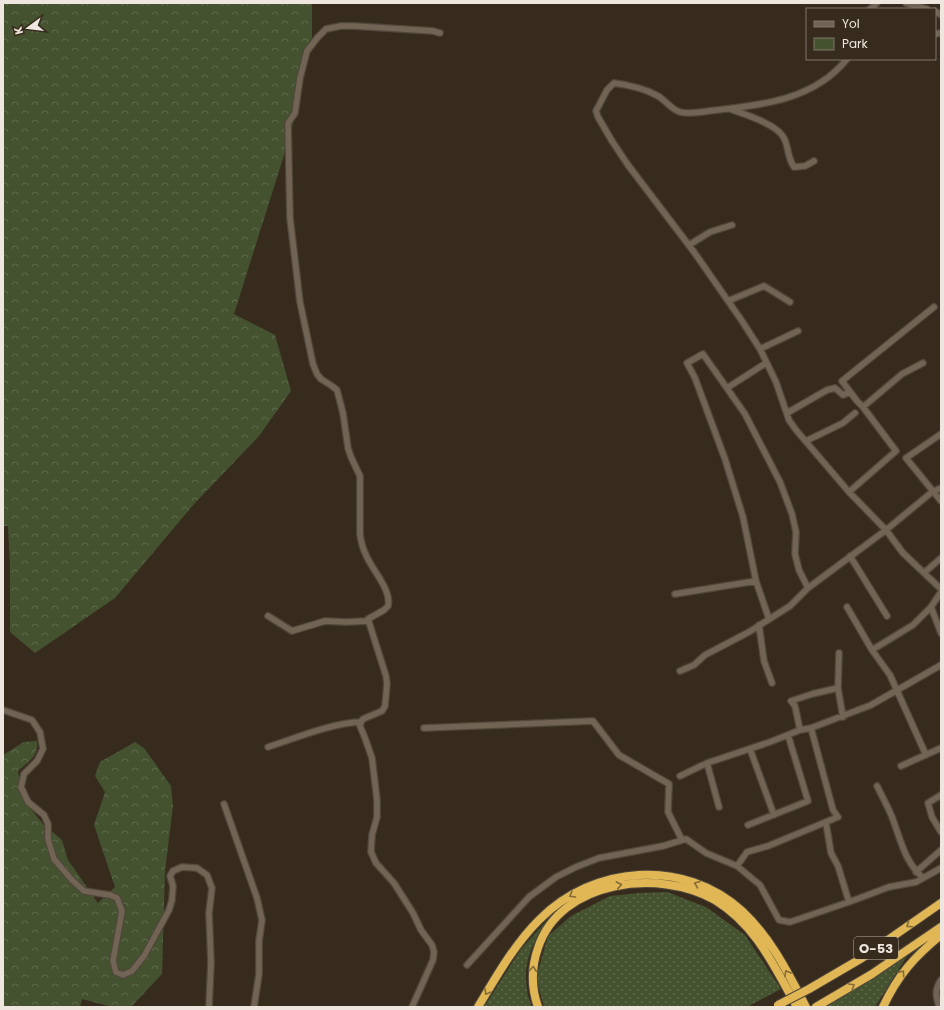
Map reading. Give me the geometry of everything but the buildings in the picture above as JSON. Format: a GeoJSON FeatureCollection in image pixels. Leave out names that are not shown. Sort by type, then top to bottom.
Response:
{"type":"FeatureCollection","features":[{"type":"Feature","properties":{"kind":"highway"},"geometry":{"type":"LineString","coordinates":[[478,1007],[520,942],[539,920],[563,900],[583,888],[605,880],[625,876],[649,875],[671,877],[694,882],[718,893],[742,911],[763,934],[780,960],[806,1007]]}},
{"type":"Feature","properties":{"kind":"highway"},"geometry":{"type":"LineString","coordinates":[[538,1007],[534,996],[532,978],[534,960],[548,924],[569,906],[587,895],[608,887],[649,883],[670,884],[691,891],[714,900],[737,916],[757,937],[797,1007]]}},
{"type":"Feature","properties":{"kind":"highway","name":"O-53"},"geometry":{"type":"LineString","coordinates":[[777,1006],[862,958],[941,903]]}},
{"type":"Feature","properties":{"kind":"highway","name":"O-53"},"geometry":{"type":"LineString","coordinates":[[817,1006],[872,974],[941,927]]}},
{"type":"Feature","properties":{"kind":"highway"},"geometry":{"type":"LineString","coordinates":[[883,1007],[891,989],[904,970],[920,952],[941,935]]}},
{"type":"Feature","properties":{"kind":"street"},"geometry":{"type":"LineString","coordinates":[[906,3],[924,8]]}},
{"type":"Feature","properties":{"kind":"street"},"geometry":{"type":"LineString","coordinates":[[268,616],[292,631],[325,621],[346,622],[367,620],[388,606],[388,598],[383,585],[366,556],[362,543],[360,534],[360,476],[348,448],[343,413],[337,390],[324,382],[317,374],[312,364],[300,302],[290,228],[288,123],[295,113],[300,78],[307,51],[326,29],[341,26],[418,30],[440,33]]}},
{"type":"Feature","properties":{"kind":"street"},"geometry":{"type":"LineString","coordinates":[[846,60],[840,67],[808,91],[784,100],[730,108],[680,112],[657,96],[633,85],[614,82],[606,90],[596,111],[612,141],[628,165],[689,245],[760,349],[776,382],[789,420],[849,492],[886,530],[903,553],[941,590],[931,607],[913,626],[872,650]]}},
{"type":"Feature","properties":{"kind":"street"},"geometry":{"type":"LineString","coordinates":[[730,108],[779,130],[784,137],[789,160],[794,167],[805,166],[814,161]]}},
{"type":"Feature","properties":{"kind":"street"},"geometry":{"type":"LineString","coordinates":[[689,245],[710,232],[732,225]]}},
{"type":"Feature","properties":{"kind":"street"},"geometry":{"type":"LineString","coordinates":[[728,300],[764,286],[790,302]]}},
{"type":"Feature","properties":{"kind":"street"},"geometry":{"type":"LineString","coordinates":[[849,492],[896,451],[842,381],[934,307]]}},
{"type":"Feature","properties":{"kind":"street"},"geometry":{"type":"LineString","coordinates":[[760,349],[798,331]]}},
{"type":"Feature","properties":{"kind":"street"},"geometry":{"type":"LineString","coordinates":[[769,619],[756,581],[743,517],[726,459],[695,378],[687,363],[703,354],[745,414],[780,482],[792,514],[796,532],[795,554],[799,570],[808,588]]}},
{"type":"Feature","properties":{"kind":"street"},"geometry":{"type":"LineString","coordinates":[[727,388],[766,363]]}},
{"type":"Feature","properties":{"kind":"street"},"geometry":{"type":"LineString","coordinates":[[863,407],[902,374],[923,363]]}},
{"type":"Feature","properties":{"kind":"street"},"geometry":{"type":"LineString","coordinates":[[787,413],[827,390],[835,388],[843,395],[850,392]]}},
{"type":"Feature","properties":{"kind":"street"},"geometry":{"type":"LineString","coordinates":[[806,441],[843,423],[855,413]]}},
{"type":"Feature","properties":{"kind":"street"},"geometry":{"type":"LineString","coordinates":[[941,434],[906,458],[932,492],[941,501]]}},
{"type":"Feature","properties":{"kind":"street"},"geometry":{"type":"LineString","coordinates":[[680,671],[694,666],[704,655],[750,632],[790,606],[808,588],[886,530],[932,492],[941,488]]}},
{"type":"Feature","properties":{"kind":"street"},"geometry":{"type":"LineString","coordinates":[[850,556],[887,616]]}},
{"type":"Feature","properties":{"kind":"street"},"geometry":{"type":"LineString","coordinates":[[924,573],[941,558]]}},
{"type":"Feature","properties":{"kind":"street"},"geometry":{"type":"LineString","coordinates":[[675,594],[756,581]]}},
{"type":"Feature","properties":{"kind":"street"},"geometry":{"type":"LineString","coordinates":[[847,607],[872,650],[890,675],[926,754]]}},
{"type":"Feature","properties":{"kind":"street"},"geometry":{"type":"LineString","coordinates":[[931,607],[941,633]]}},
{"type":"Feature","properties":{"kind":"street"},"geometry":{"type":"LineString","coordinates":[[268,747],[349,722],[361,722],[367,717],[382,711],[385,706],[386,676],[368,619]]}},
{"type":"Feature","properties":{"kind":"street"},"geometry":{"type":"LineString","coordinates":[[759,626],[764,660],[772,683]]}},
{"type":"Feature","properties":{"kind":"street"},"geometry":{"type":"LineString","coordinates":[[839,653],[838,688],[843,716]]}},
{"type":"Feature","properties":{"kind":"street"},"geometry":{"type":"LineString","coordinates":[[680,776],[707,763],[800,730],[811,728],[871,705],[941,665]]}},
{"type":"Feature","properties":{"kind":"street"},"geometry":{"type":"LineString","coordinates":[[800,730],[795,706],[791,701],[838,688]]}},
{"type":"Feature","properties":{"kind":"street"},"geometry":{"type":"LineString","coordinates":[[3,710],[32,720],[40,732],[43,749],[37,761],[24,774],[21,787],[28,802],[44,815],[48,824],[48,839],[54,859],[72,880],[84,891],[110,895],[117,898],[122,911],[113,962],[116,972],[123,975],[132,971],[144,956],[169,910],[172,900],[173,886],[170,876],[173,871],[182,866],[197,868],[207,874],[212,888],[208,913],[211,962],[209,1007]]}},
{"type":"Feature","properties":{"kind":"street"},"geometry":{"type":"LineString","coordinates":[[424,728],[593,721],[619,755],[669,784],[668,812],[682,840]]}},
{"type":"Feature","properties":{"kind":"street"},"geometry":{"type":"LineString","coordinates":[[361,722],[361,731],[372,758],[377,800],[377,817],[372,835],[371,852],[376,863],[394,883],[413,913],[434,952],[433,960],[412,1007]]}},
{"type":"Feature","properties":{"kind":"street"},"geometry":{"type":"LineString","coordinates":[[737,866],[747,852],[768,846],[838,817],[833,810],[811,728]]}},
{"type":"Feature","properties":{"kind":"street"},"geometry":{"type":"LineString","coordinates":[[748,825],[808,801],[788,735]]}},
{"type":"Feature","properties":{"kind":"street"},"geometry":{"type":"LineString","coordinates":[[901,766],[941,748]]}},
{"type":"Feature","properties":{"kind":"street"},"geometry":{"type":"LineString","coordinates":[[750,749],[774,815]]}},
{"type":"Feature","properties":{"kind":"street"},"geometry":{"type":"LineString","coordinates":[[707,763],[719,807]]}},
{"type":"Feature","properties":{"kind":"street"},"geometry":{"type":"LineString","coordinates":[[877,786],[891,816],[907,858],[916,872],[923,878]]}},
{"type":"Feature","properties":{"kind":"street"},"geometry":{"type":"LineString","coordinates":[[941,795],[928,803],[932,817],[941,832]]}},
{"type":"Feature","properties":{"kind":"street"},"geometry":{"type":"LineString","coordinates":[[224,804],[257,898],[262,920],[254,1007]]}},
{"type":"Feature","properties":{"kind":"street"},"geometry":{"type":"LineString","coordinates":[[826,822],[831,853],[838,866],[850,902]]}},
{"type":"Feature","properties":{"kind":"street"},"geometry":{"type":"LineString","coordinates":[[467,965],[529,897],[556,878],[576,867],[599,858],[663,846],[686,839],[706,853],[737,866],[760,885],[779,920],[790,922],[889,887],[916,882],[941,868]]}},
{"type":"Feature","properties":{"kind":"street"},"geometry":{"type":"LineString","coordinates":[[916,872],[941,850]]}},
{"type":"Feature","properties":{"kind":"street"},"geometry":{"type":"LineString","coordinates":[[939,1007],[936,996],[936,988],[941,980]]}},
{"type":"Feature","properties":{"kind":"green space"},"geometry":{"type":"Polygon","coordinates":[[[3,3],[312,3],[312,37],[291,133],[234,314],[275,335],[291,391],[259,436],[194,504],[115,598],[35,653],[10,632],[10,566],[8,526],[3,526],[3,3]]]}},
{"type":"Feature","properties":{"kind":"green space"},"geometry":{"type":"Polygon","coordinates":[[[37,741],[35,755],[18,771],[22,798],[43,824],[62,840],[68,860],[98,903],[115,887],[94,825],[105,792],[95,776],[100,762],[135,742],[144,748],[171,786],[173,806],[165,871],[162,974],[131,1007],[112,1007],[82,999],[80,1007],[3,1007],[3,755],[24,742],[37,741]]]}},
{"type":"Feature","properties":{"kind":"green space"},"geometry":{"type":"Polygon","coordinates":[[[667,892],[706,907],[745,935],[781,989],[747,1007],[544,1007],[536,978],[548,936],[571,916],[610,896],[667,892]]]}},
{"type":"Feature","properties":{"kind":"green space"},"geometry":{"type":"Polygon","coordinates":[[[555,913],[536,938],[529,957],[526,978],[528,994],[532,1007],[484,1007],[521,949],[555,913]]]}},
{"type":"Feature","properties":{"kind":"green space"},"geometry":{"type":"Polygon","coordinates":[[[907,956],[875,1007],[826,1007],[907,956]]]}}]}
